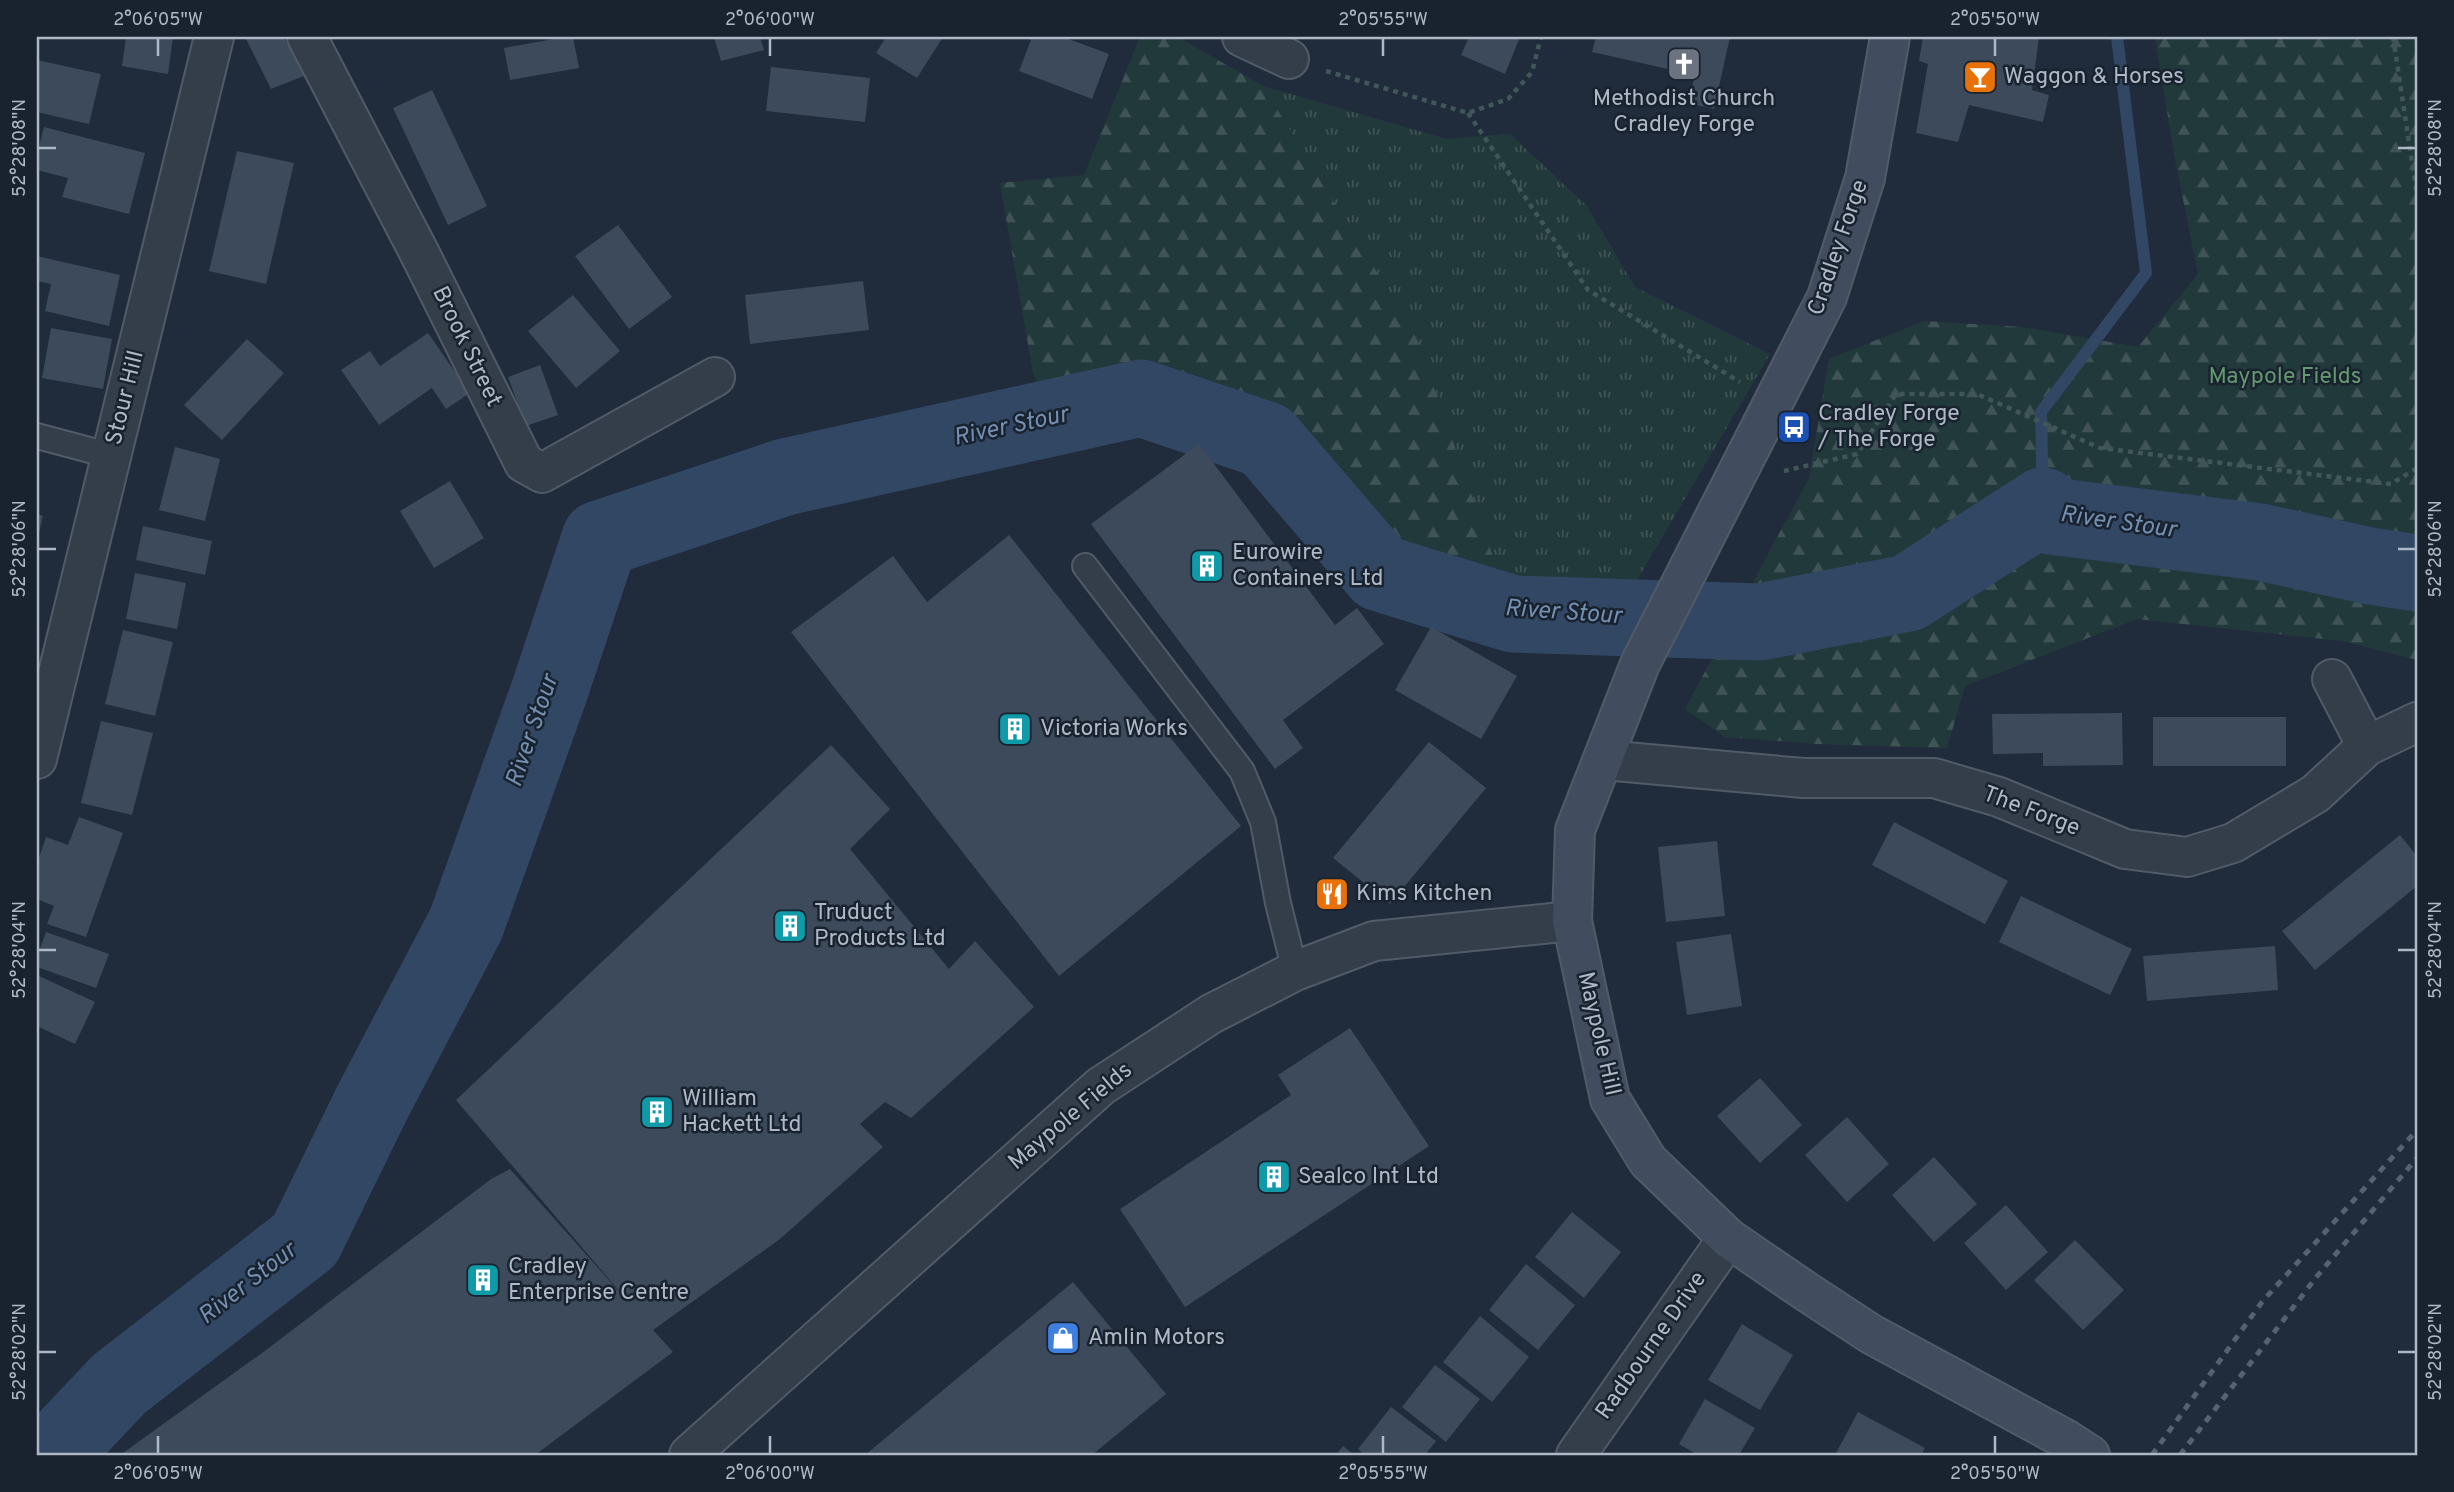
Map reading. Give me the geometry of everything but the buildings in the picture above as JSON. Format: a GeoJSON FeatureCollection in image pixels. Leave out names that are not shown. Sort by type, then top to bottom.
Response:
{"type":"FeatureCollection","features":[{"type":"Feature","properties":{"kind":"main road","name":"Cradley Forge"},"geometry":{"type":"LineString","coordinates":[[1732,484],[1827,297],[1865,178],[1891,37]]}},
{"type":"Feature","properties":{"kind":"main road","name":"Maypole Hill"},"geometry":{"type":"LineString","coordinates":[[1732,484],[1640,664],[1576,830],[1572,921],[1610,1099],[1648,1161],[1728,1238],[1871,1335],[2078,1448]]}},
{"type":"Feature","properties":{"kind":"street","name":"Stour Hill"},"geometry":{"type":"LineString","coordinates":[[37,759],[214,37]]}},
{"type":"Feature","properties":{"kind":"street","name":"Brook Street"},"geometry":{"type":"LineString","coordinates":[[307,37],[421,256],[524,463],[542,473],[715,377]]}},
{"type":"Feature","properties":{"kind":"street"},"geometry":{"type":"LineString","coordinates":[[1242,37],[1289,59]]}},
{"type":"Feature","properties":{"kind":"street"},"geometry":{"type":"LineString","coordinates":[[2332,680],[2367,746]]}},
{"type":"Feature","properties":{"kind":"street","name":"The Forge"},"geometry":{"type":"LineString","coordinates":[[1604,760],[1803,778],[1934,778],[1999,797],[2125,849],[2187,857],[2233,843],[2315,794],[2367,746],[2417,722]]}},
{"type":"Feature","properties":{"kind":"street","name":"Maypole Fields"},"geometry":{"type":"LineString","coordinates":[[689,1455],[1101,1086],[1211,1014],[1295,971],[1374,941],[1572,921]]}},
{"type":"Feature","properties":{"kind":"street","name":"Radbourne Drive"},"geometry":{"type":"LineString","coordinates":[[1576,1455],[1728,1238]]}},
{"type":"Feature","properties":{"kind":"lane"},"geometry":{"type":"LineString","coordinates":[[37,436],[112,456]]}},
{"type":"Feature","properties":{"kind":"lane"},"geometry":{"type":"LineString","coordinates":[[1085,566],[1242,771],[1263,822],[1278,903],[1295,971]]}},
{"type":"Feature","properties":{"kind":"path"},"geometry":{"type":"LineString","coordinates":[[1289,59],[1468,113],[1507,99],[1532,72],[1541,37]]}},
{"type":"Feature","properties":{"kind":"path"},"geometry":{"type":"LineString","coordinates":[[2393,37],[2417,195]]}},
{"type":"Feature","properties":{"kind":"path"},"geometry":{"type":"LineString","coordinates":[[1468,113],[1588,290],[1773,402]]}},
{"type":"Feature","properties":{"kind":"path"},"geometry":{"type":"LineString","coordinates":[[1732,484],[1857,454],[1896,394],[1977,394],[2100,448],[2391,484],[2417,468]]}},
{"type":"Feature","properties":{"kind":"green space"},"geometry":{"type":"Polygon","coordinates":[[[1140,37],[1178,37],[1263,86],[1417,338],[1513,614],[1380,573],[1266,440],[1141,398],[1053,416],[1033,373],[1000,183],[1084,175],[1140,37]]]}},
{"type":"Feature","properties":{"kind":"green space"},"geometry":{"type":"Polygon","coordinates":[[[2155,37],[2417,37],[2417,660],[2342,641],[2137,619],[1965,686],[1947,748],[1816,744],[1725,737],[1685,709],[1809,478],[1829,359],[1924,321],[2023,327],[2138,347],[2198,274],[2174,154],[2155,37]]]}},
{"type":"Feature","properties":{"kind":"green space"},"geometry":{"type":"Polygon","coordinates":[[[1263,86],[1447,139],[1510,134],[1587,206],[1635,287],[1770,354],[1626,599],[1605,617],[1513,614],[1417,338],[1263,86]]]}},
{"type":"Feature","properties":{"kind":"waterway"},"geometry":{"type":"LineString","coordinates":[[2043,506],[2041,412],[2146,273],[2117,37]]}},
{"type":"Feature","properties":{"kind":"waterway","name":"River Stour"},"geometry":{"type":"LineString","coordinates":[[52,1455],[119,1384],[305,1240],[372,1103],[466,924],[549,692],[600,539],[785,477],[1141,398],[1266,440],[1380,573],[1513,614],[1760,622],[1908,593],[2043,506],[2051,516],[2260,542],[2370,566],[2417,573]]}},
{"type":"Feature","properties":{"kind":"railway"},"geometry":{"type":"LineString","coordinates":[[2152,1455],[2262,1302],[2417,1130]]}},
{"type":"Feature","properties":{"kind":"railway"},"geometry":{"type":"LineString","coordinates":[[2180,1455],[2318,1275],[2417,1158]]}},
{"type":"Feature","properties":{"kind":"place","name":"Methodist Church Cradley Forge"},"geometry":{"type":"Point","coordinates":[1684,64]}},
{"type":"Feature","properties":{"kind":"place","name":"Waggon & Horses"},"geometry":{"type":"Point","coordinates":[1980,77]}},
{"type":"Feature","properties":{"kind":"place","name":"Cradley Forge / The Forge"},"geometry":{"type":"Point","coordinates":[1794,427]}},
{"type":"Feature","properties":{"kind":"place","name":"Eurowire Containers Ltd"},"geometry":{"type":"Point","coordinates":[1207,566]}},
{"type":"Feature","properties":{"kind":"place","name":"Victoria Works"},"geometry":{"type":"Point","coordinates":[1015,729]}},
{"type":"Feature","properties":{"kind":"place","name":"Kims Kitchen"},"geometry":{"type":"Point","coordinates":[1332,894]}},
{"type":"Feature","properties":{"kind":"place","name":"Truduct Products Ltd"},"geometry":{"type":"Point","coordinates":[790,926]}},
{"type":"Feature","properties":{"kind":"place","name":"William Hackett Ltd"},"geometry":{"type":"Point","coordinates":[657,1112]}},
{"type":"Feature","properties":{"kind":"place","name":"Sealco Int Ltd"},"geometry":{"type":"Point","coordinates":[1274,1177]}},
{"type":"Feature","properties":{"kind":"place","name":"Cradley Enterprise Centre"},"geometry":{"type":"Point","coordinates":[483,1280]}},
{"type":"Feature","properties":{"kind":"place","name":"Amlin Motors"},"geometry":{"type":"Point","coordinates":[1063,1338]}}]}
